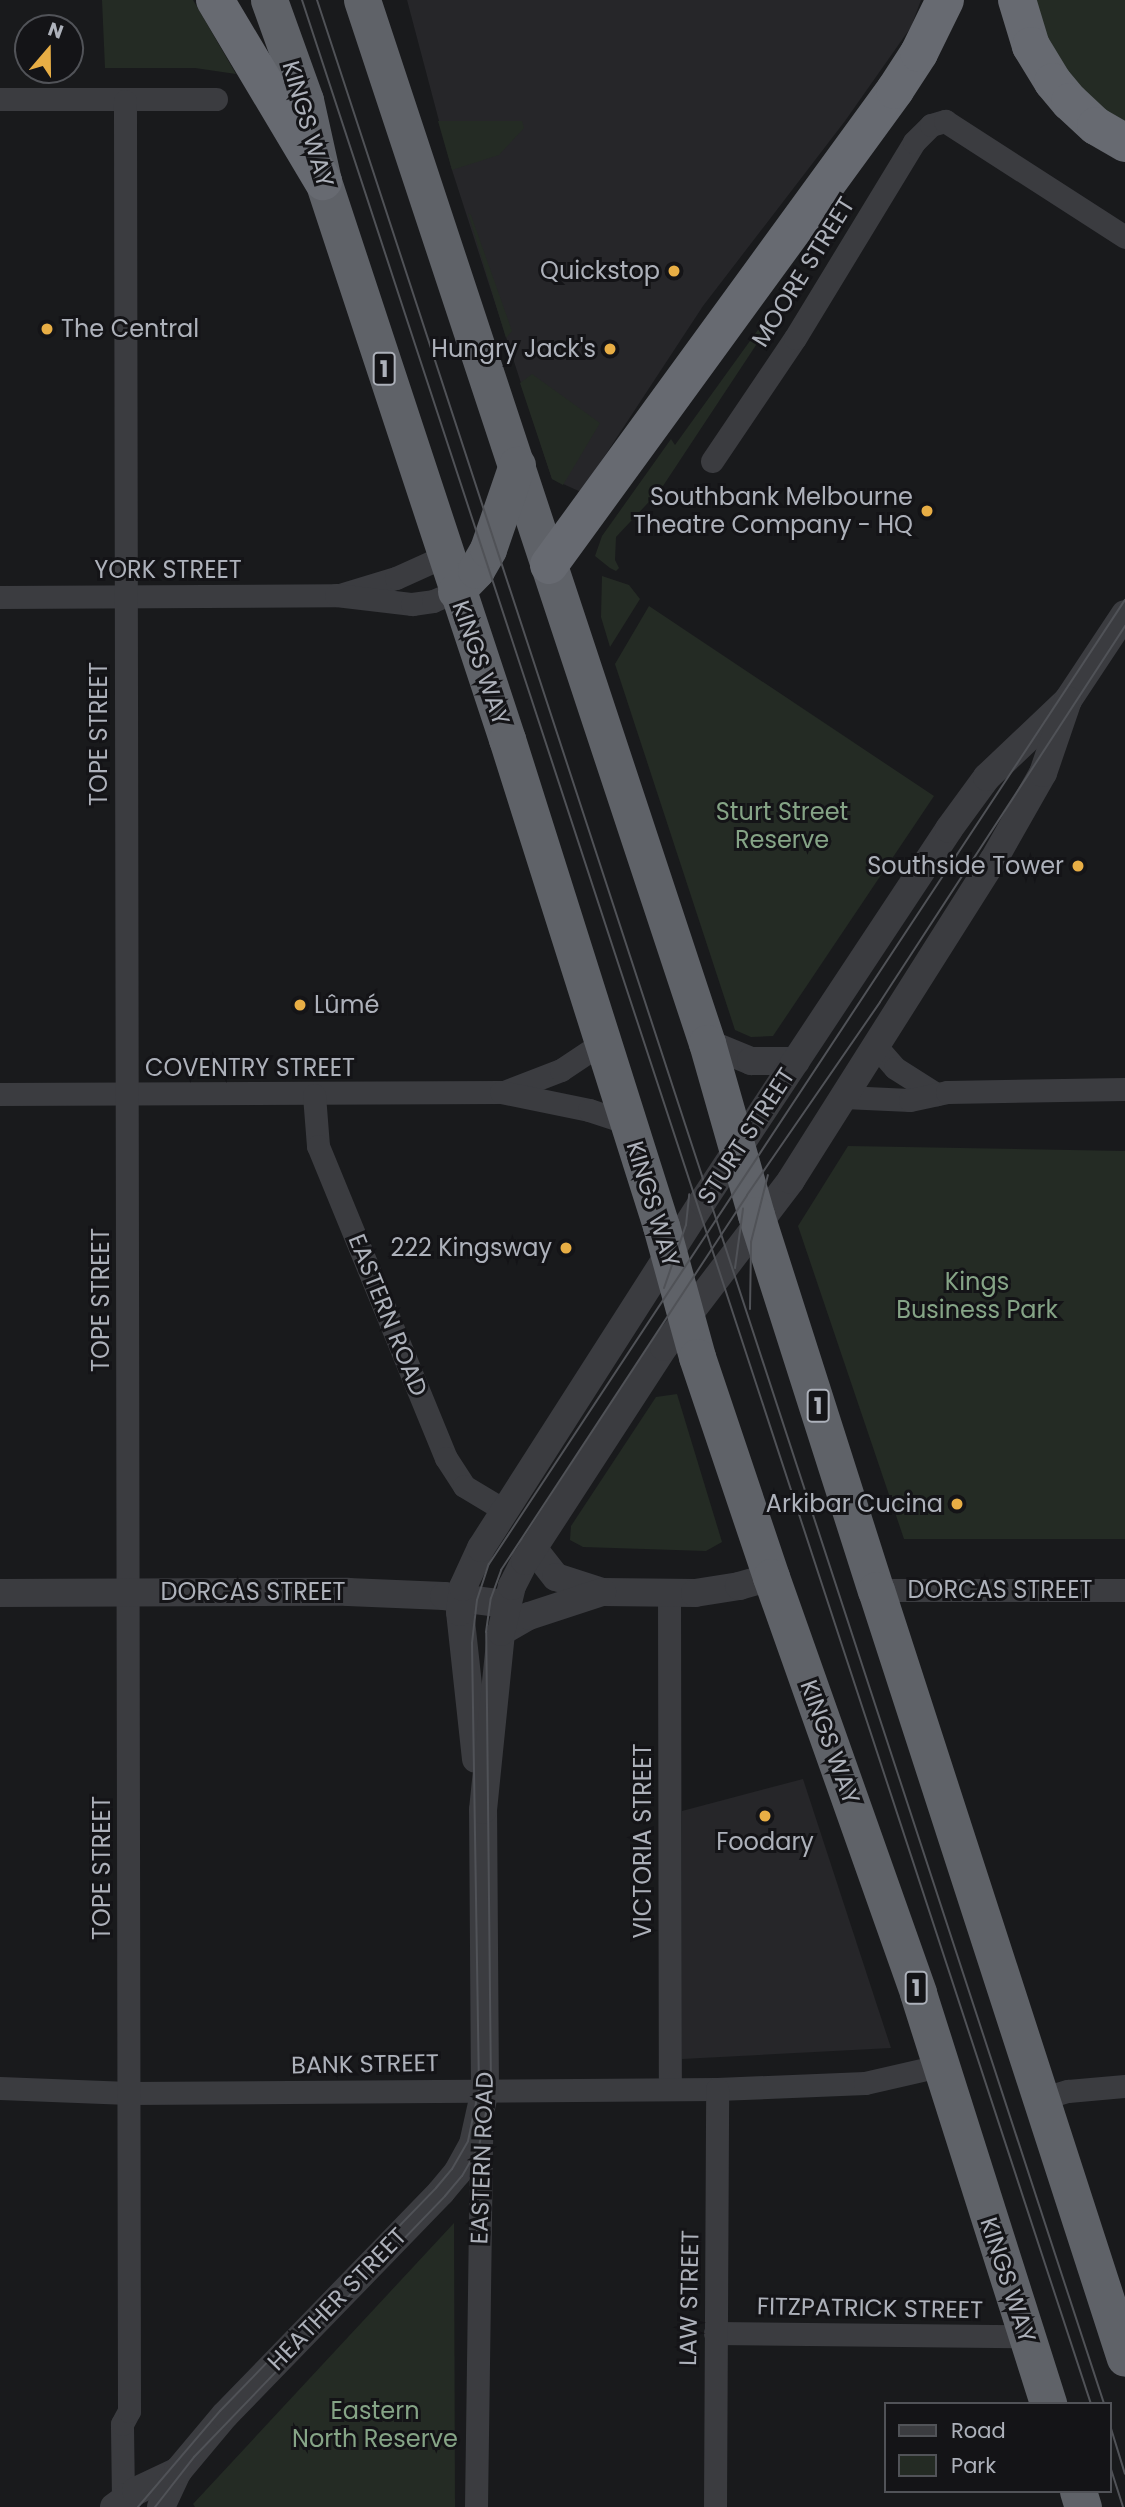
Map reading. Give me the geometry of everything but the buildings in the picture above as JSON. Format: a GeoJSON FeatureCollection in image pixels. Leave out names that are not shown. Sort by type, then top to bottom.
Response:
{"type":"FeatureCollection","features":[{"type":"Feature","properties":{"kind":"highway"},"geometry":{"type":"LineString","coordinates":[[215,0],[323,181]]}},
{"type":"Feature","properties":{"kind":"highway","name":"KINGS WAY"},"geometry":{"type":"LineString","coordinates":[[269,0],[305,100],[323,181],[603,1042],[670,1255],[686,1317],[771,1577],[909,1967],[1047,2402]]}},
{"type":"Feature","properties":{"kind":"highway","name":"1"},"geometry":{"type":"LineString","coordinates":[[362,0],[706,1043],[759,1223],[1125,2358]]}},
{"type":"Feature","properties":{"kind":"highway"},"geometry":{"type":"LineString","coordinates":[[549,565],[846,158],[919,53],[945,0]]}},
{"type":"Feature","properties":{"kind":"highway"},"geometry":{"type":"LineString","coordinates":[[1017,0],[1031,46],[1053,82],[1096,126],[1125,143]]}},
{"type":"Feature","properties":{"kind":"highway"},"geometry":{"type":"LineString","coordinates":[[456,590],[477,570],[488,549],[517,465]]}},
{"type":"Feature","properties":{"kind":"street"},"geometry":{"type":"LineString","coordinates":[[0,99],[216,99]]}},
{"type":"Feature","properties":{"kind":"street","name":"TOPE STREET"},"geometry":{"type":"LineString","coordinates":[[118,2503],[122,2424],[129,2411],[125,101]]}},
{"type":"Feature","properties":{"kind":"street","name":"MOORE STREET"},"geometry":{"type":"LineString","coordinates":[[712,461],[794,338],[925,128],[945,121],[1125,237]]}},
{"type":"Feature","properties":{"kind":"street","name":"YORK STREET"},"geometry":{"type":"LineString","coordinates":[[337,595],[396,578],[445,556]]}},
{"type":"Feature","properties":{"kind":"street","name":"YORK STREET"},"geometry":{"type":"LineString","coordinates":[[0,597],[337,595],[412,604],[433,601],[456,590]]}},
{"type":"Feature","properties":{"kind":"street","name":"STURT STREET"},"geometry":{"type":"LineString","coordinates":[[461,1598],[476,1557],[504,1510],[602,1363],[738,1148],[986,777],[1068,700],[1125,614]]}},
{"type":"Feature","properties":{"kind":"street","name":"STURT STREET"},"geometry":{"type":"LineString","coordinates":[[506,1604],[518,1573],[686,1317],[759,1223],[844,1097],[993,861],[1043,773],[1068,700]]}},
{"type":"Feature","properties":{"kind":"street","name":"COVENTRY STREET"},"geometry":{"type":"LineString","coordinates":[[501,1093],[561,1070],[603,1042]]}},
{"type":"Feature","properties":{"kind":"street"},"geometry":{"type":"LineString","coordinates":[[706,1043],[751,1061],[796,1060]]}},
{"type":"Feature","properties":{"kind":"street"},"geometry":{"type":"LineString","coordinates":[[875,1045],[895,1068],[936,1094]]}},
{"type":"Feature","properties":{"kind":"street"},"geometry":{"type":"LineString","coordinates":[[844,1097],[910,1100],[936,1094],[1125,1089]]}},
{"type":"Feature","properties":{"kind":"street","name":"COVENTRY STREET"},"geometry":{"type":"LineString","coordinates":[[0,1094],[501,1093],[589,1110],[628,1123]]}},
{"type":"Feature","properties":{"kind":"street","name":"EASTERN ROAD"},"geometry":{"type":"LineString","coordinates":[[314,1095],[318,1146],[446,1458],[464,1486],[504,1510]]}},
{"type":"Feature","properties":{"kind":"street"},"geometry":{"type":"LineString","coordinates":[[534,1549],[556,1577],[602,1592],[716,1591],[771,1577]]}},
{"type":"Feature","properties":{"kind":"street","name":"DORCAS STREET"},"geometry":{"type":"LineString","coordinates":[[876,1590],[1125,1590]]}},
{"type":"Feature","properties":{"kind":"street","name":"DORCAS STREET"},"geometry":{"type":"LineString","coordinates":[[0,1592],[348,1592],[461,1598],[506,1604]]}},
{"type":"Feature","properties":{"kind":"street"},"geometry":{"type":"LineString","coordinates":[[501,1632],[529,1616],[602,1592]]}},
{"type":"Feature","properties":{"kind":"street","name":"VICTORIA STREET"},"geometry":{"type":"LineString","coordinates":[[669,1593],[670,2089]]}},
{"type":"Feature","properties":{"kind":"street","name":"EASTERN ROAD"},"geometry":{"type":"LineString","coordinates":[[461,1598],[462,1643],[483,1810]]}},
{"type":"Feature","properties":{"kind":"street","name":"EASTERN ROAD"},"geometry":{"type":"LineString","coordinates":[[476,2507],[481,2119],[485,2090],[483,1810],[506,1604]]}},
{"type":"Feature","properties":{"kind":"street","name":"BANK STREET"},"geometry":{"type":"LineString","coordinates":[[0,2088],[129,2093],[717,2089],[865,2083],[939,2066]]}},
{"type":"Feature","properties":{"kind":"street"},"geometry":{"type":"LineString","coordinates":[[1041,2099],[1068,2091],[1125,2086]]}},
{"type":"Feature","properties":{"kind":"street","name":"LAW STREET"},"geometry":{"type":"LineString","coordinates":[[715,2507],[717,2089]]}},
{"type":"Feature","properties":{"kind":"street","name":"HEATHER STREET"},"geometry":{"type":"LineString","coordinates":[[161,2507],[178,2470],[225,2415],[457,2173],[473,2144],[481,2119]]}},
{"type":"Feature","properties":{"kind":"street","name":"FITZPATRICK STREET"},"geometry":{"type":"LineString","coordinates":[[715,2333],[1026,2336]]}},
{"type":"Feature","properties":{"kind":"street","name":"HEATHER STREET"},"geometry":{"type":"LineString","coordinates":[[118,2503],[178,2470]]}},
{"type":"Feature","properties":{"kind":"shaded area"},"geometry":{"type":"Polygon","coordinates":[[[407,0],[921,0],[911,27],[845,121],[703,306],[581,492],[552,479],[452,170],[407,0]]]}},
{"type":"Feature","properties":{"kind":"shaded area"},"geometry":{"type":"Polygon","coordinates":[[[803,1779],[891,2048],[682,2059],[682,1811],[803,1779]]]}},
{"type":"Feature","properties":{"kind":"green space"},"geometry":{"type":"Polygon","coordinates":[[[102,0],[193,0],[236,74],[195,68],[105,68],[102,0]]]}},
{"type":"Feature","properties":{"kind":"green space"},"geometry":{"type":"Polygon","coordinates":[[[1028,0],[1125,0],[1125,126],[1064,78],[1028,0]]]}},
{"type":"Feature","properties":{"kind":"green space"},"geometry":{"type":"Polygon","coordinates":[[[438,121],[522,121],[524,128],[499,155],[452,170],[438,121]]]}},
{"type":"Feature","properties":{"kind":"green space"},"geometry":{"type":"Polygon","coordinates":[[[468,213],[471,215],[512,331],[506,338],[468,213]]]}},
{"type":"Feature","properties":{"kind":"green space"},"geometry":{"type":"Polygon","coordinates":[[[760,327],[766,330],[661,489],[616,537],[615,560],[619,568],[616,571],[610,568],[595,556],[602,536],[671,439],[675,445],[760,327]]]}},
{"type":"Feature","properties":{"kind":"green space"},"geometry":{"type":"Polygon","coordinates":[[[532,374],[600,423],[563,485],[552,479],[520,383],[532,374]]]}},
{"type":"Feature","properties":{"kind":"green space"},"geometry":{"type":"Polygon","coordinates":[[[602,576],[629,585],[640,599],[610,647],[601,617],[602,576]]]}},
{"type":"Feature","properties":{"kind":"green space","name":"Sturt Street Reserve"},"geometry":{"type":"Polygon","coordinates":[[[649,606],[934,796],[773,1036],[751,1037],[735,1030],[615,664],[649,606]]]}},
{"type":"Feature","properties":{"kind":"green space","name":"Kings Business Park"},"geometry":{"type":"Polygon","coordinates":[[[848,1146],[1125,1151],[1125,1539],[904,1539],[798,1226],[848,1146]]]}},
{"type":"Feature","properties":{"kind":"green space"},"geometry":{"type":"Polygon","coordinates":[[[677,1394],[722,1542],[706,1551],[583,1547],[570,1540],[571,1526],[656,1397],[677,1394]]]}},
{"type":"Feature","properties":{"kind":"green space","name":"Eastern North Reserve"},"geometry":{"type":"Polygon","coordinates":[[[454,2223],[455,2507],[195,2507],[193,2504],[454,2223]]]}},
{"type":"Feature","properties":{"kind":"tram line"},"geometry":{"type":"LineString","coordinates":[[302,0],[1090,2402]]}},
{"type":"Feature","properties":{"kind":"tram line"},"geometry":{"type":"LineString","coordinates":[[317,0],[1103,2402]]}},
{"type":"Feature","properties":{"kind":"tram line"},"geometry":{"type":"LineString","coordinates":[[138,2507],[220,2411],[436,2188],[452,2169],[468,2141],[479,2089],[472,1643],[477,1600],[489,1564],[1125,600]]}},
{"type":"Feature","properties":{"kind":"tram line"},"geometry":{"type":"LineString","coordinates":[[155,2507],[194,2457],[445,2196],[462,2176],[479,2146],[491,2089],[486,1632],[491,1598],[501,1570],[747,1195],[880,1002],[1125,626]]}},
{"type":"Feature","properties":{"kind":"tram line"},"geometry":{"type":"LineString","coordinates":[[750,1309],[751,1242],[768,1175]]}},
{"type":"Feature","properties":{"kind":"tram line"},"geometry":{"type":"LineString","coordinates":[[664,1288],[686,1225],[689,1194]]}},
{"type":"Feature","properties":{"kind":"tram line"},"geometry":{"type":"LineString","coordinates":[[735,1268],[743,1209]]}},
{"type":"Feature","properties":{"kind":"tram line"},"geometry":{"type":"LineString","coordinates":[[1111,2428],[1125,2474]]}},
{"type":"Feature","properties":{"kind":"tram line"},"geometry":{"type":"LineString","coordinates":[[1111,2469],[1123,2507]]}},
{"type":"Feature","properties":{"kind":"place","name":"Quickstop"},"geometry":{"type":"Point","coordinates":[674,271]}},
{"type":"Feature","properties":{"kind":"place","name":"The Central"},"geometry":{"type":"Point","coordinates":[47,329]}},
{"type":"Feature","properties":{"kind":"place","name":"Hungry Jack's"},"geometry":{"type":"Point","coordinates":[610,349]}},
{"type":"Feature","properties":{"kind":"place","name":"Southbank Melbourne Theatre Company - HQ"},"geometry":{"type":"Point","coordinates":[927,511]}},
{"type":"Feature","properties":{"kind":"place","name":"Southside Tower"},"geometry":{"type":"Point","coordinates":[1078,866]}},
{"type":"Feature","properties":{"kind":"place","name":"Lûmé"},"geometry":{"type":"Point","coordinates":[300,1005]}},
{"type":"Feature","properties":{"kind":"place","name":"222 Kingsway"},"geometry":{"type":"Point","coordinates":[566,1248]}},
{"type":"Feature","properties":{"kind":"place","name":"Arkibar Cucina"},"geometry":{"type":"Point","coordinates":[957,1504]}},
{"type":"Feature","properties":{"kind":"place","name":"Foodary"},"geometry":{"type":"Point","coordinates":[765,1816]}}]}
